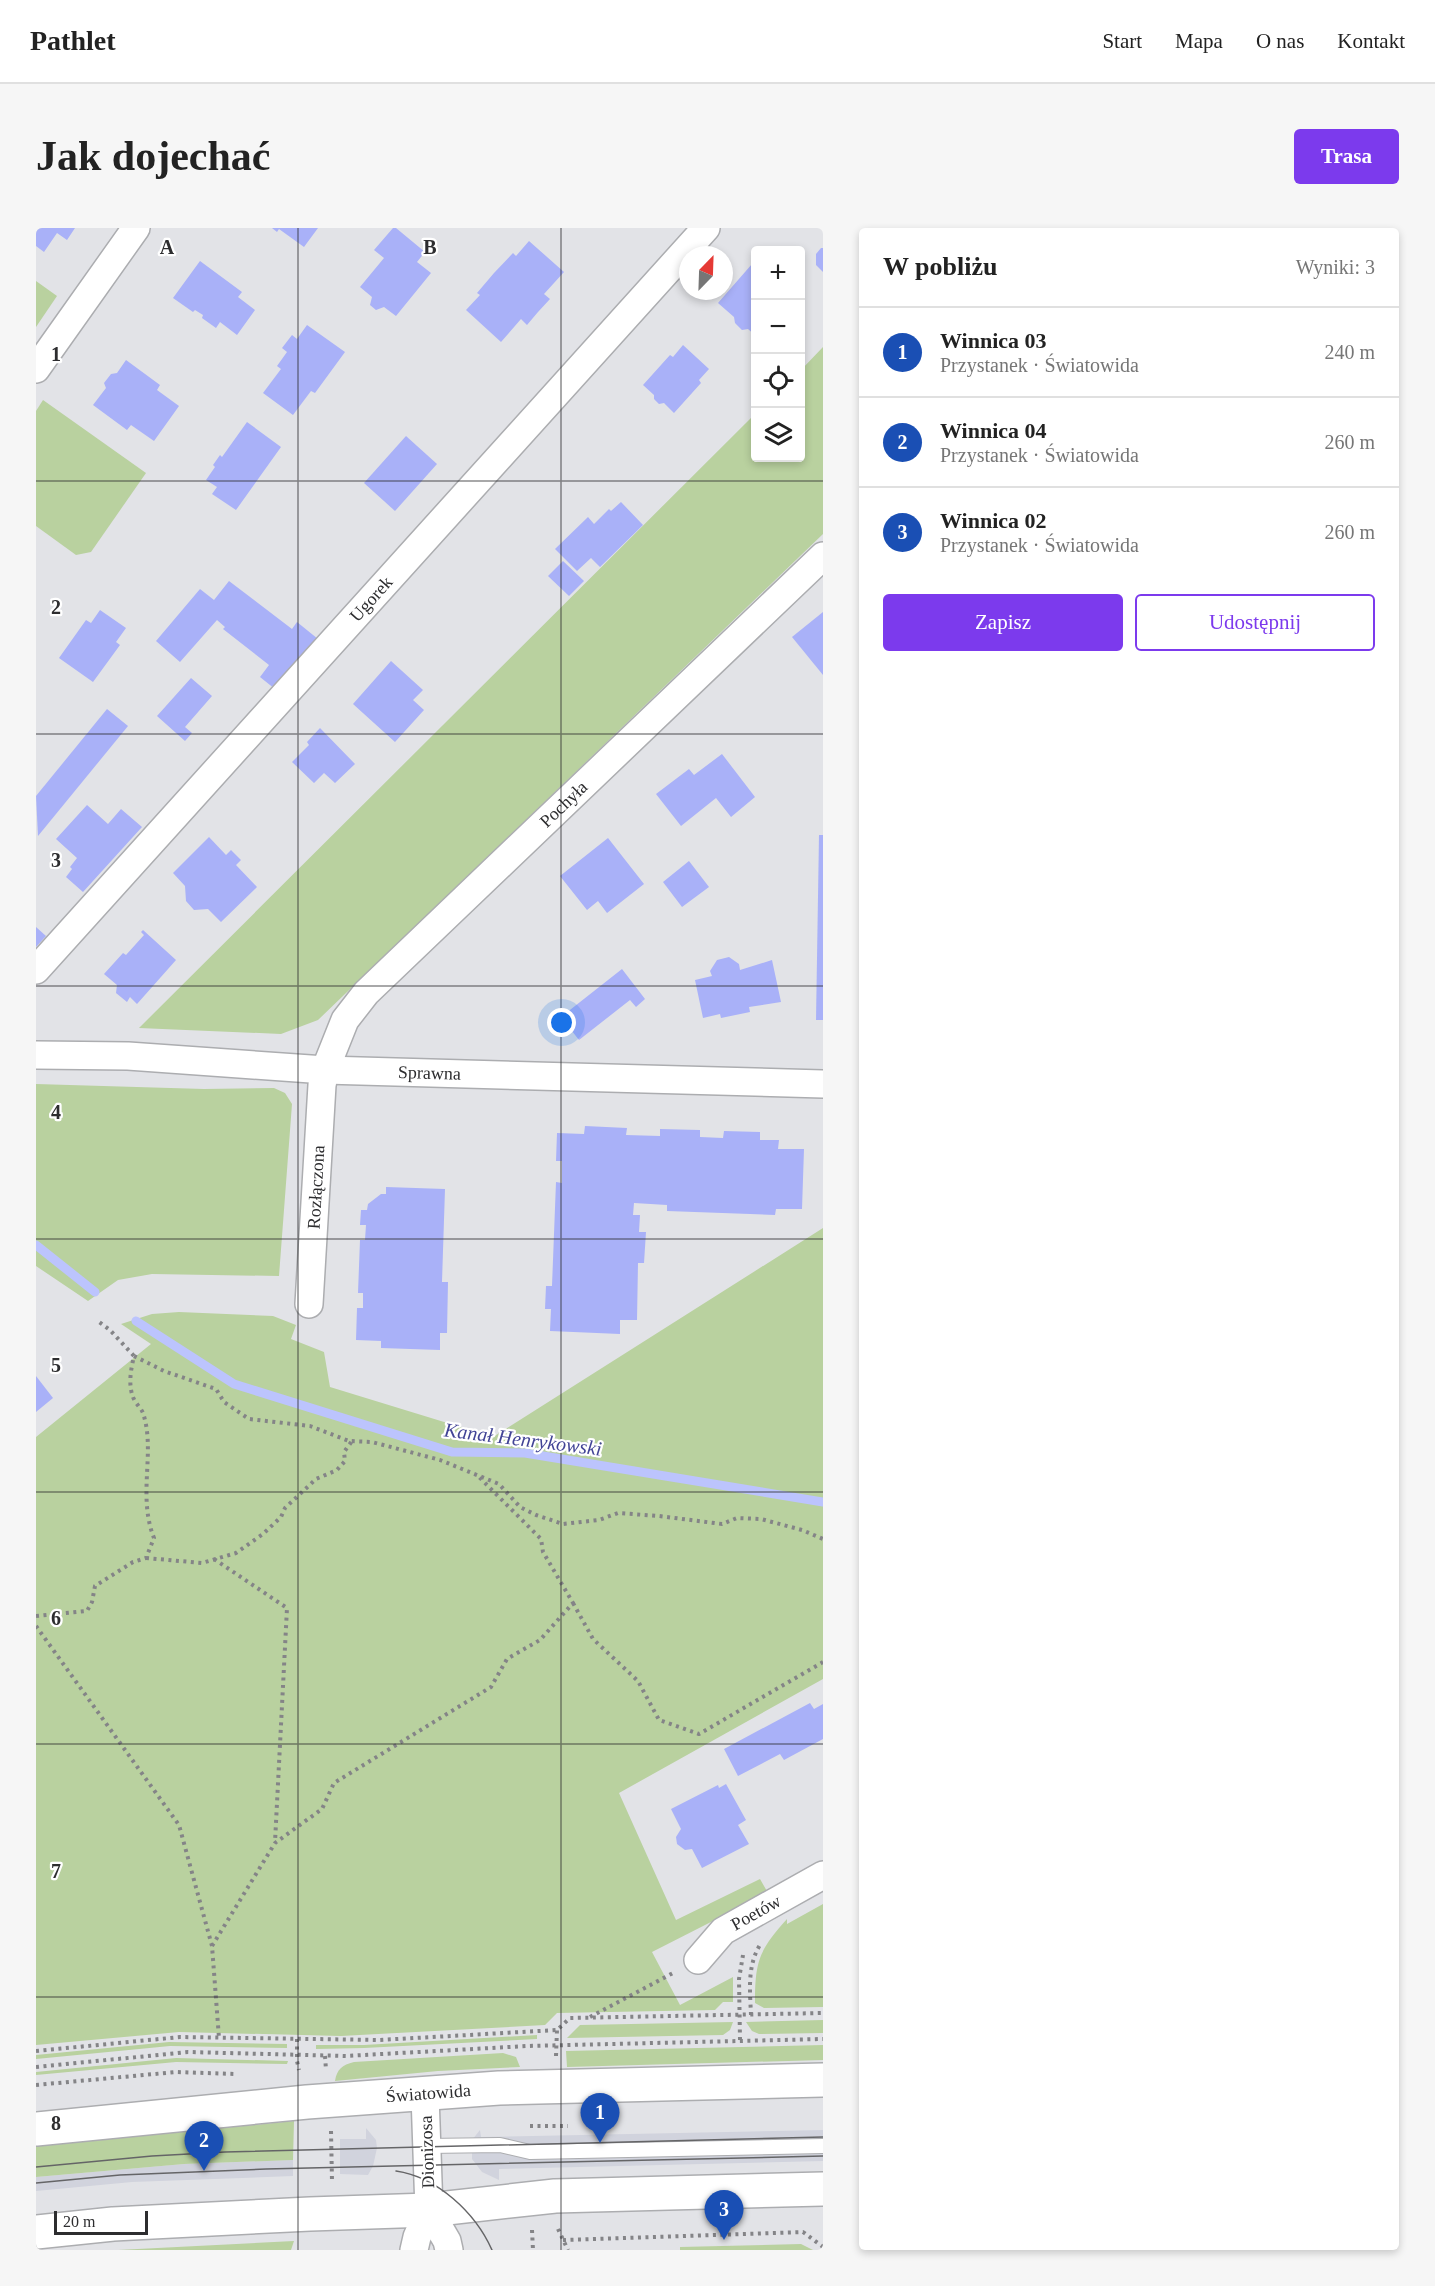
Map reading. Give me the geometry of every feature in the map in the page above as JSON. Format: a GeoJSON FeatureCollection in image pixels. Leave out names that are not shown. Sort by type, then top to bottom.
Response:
{"type":"FeatureCollection","features":[{"type":"Feature","properties":{"kind":"street"},"geometry":{"type":"LineString","coordinates":[[36,369],[136,228]]}},
{"type":"Feature","properties":{"kind":"street","name":"Ugorek"},"geometry":{"type":"LineString","coordinates":[[36,970],[706,228]]}},
{"type":"Feature","properties":{"kind":"street","name":"Pochyła"},"geometry":{"type":"LineString","coordinates":[[325,1070],[345,1020],[366,993],[823,556]]}},
{"type":"Feature","properties":{"kind":"street","name":"Sprawna"},"geometry":{"type":"LineString","coordinates":[[36,1055],[128,1056],[325,1070],[823,1084]]}},
{"type":"Feature","properties":{"kind":"street","name":"Rozłączona"},"geometry":{"type":"LineString","coordinates":[[309,1304],[322,1085],[325,1070]]}},
{"type":"Feature","properties":{"kind":"street","name":"Poetów"},"geometry":{"type":"LineString","coordinates":[[698,1960],[723,1931],[823,1875]]}},
{"type":"Feature","properties":{"kind":"street","name":"Światowida"},"geometry":{"type":"LineString","coordinates":[[36,2128],[307,2102],[529,2087],[823,2080]]}},
{"type":"Feature","properties":{"kind":"street","name":"Dionizosa"},"geometry":{"type":"LineString","coordinates":[[414,2250],[429,2210],[425,2094]]}},
{"type":"Feature","properties":{"kind":"street"},"geometry":{"type":"LineString","coordinates":[[36,2232],[124,2224],[429,2210],[555,2196],[823,2189]]}},
{"type":"Feature","properties":{"kind":"street","name":"Dionizosa"},"geometry":{"type":"LineString","coordinates":[[429,2210],[450,2250]]}},
{"type":"Feature","properties":{"kind":"lane"},"geometry":{"type":"LineString","coordinates":[[427,2146],[500,2145],[530,2152],[823,2146]]}},
{"type":"Feature","properties":{"kind":"path"},"geometry":{"type":"LineString","coordinates":[[99,1322],[110,1330],[134,1356],[164,1371],[216,1389],[224,1402],[249,1419],[310,1426],[352,1441],[372,1442],[440,1460],[499,1484],[520,1507],[563,1524],[599,1520],[618,1513],[722,1524],[736,1518],[761,1519],[802,1530],[823,1539]]}},
{"type":"Feature","properties":{"kind":"path"},"geometry":{"type":"LineString","coordinates":[[134,1356],[130,1382],[133,1397],[142,1413],[145,1429],[146,1507],[148,1523],[154,1538],[146,1558]]}},
{"type":"Feature","properties":{"kind":"path"},"geometry":{"type":"LineString","coordinates":[[36,1616],[87,1611],[92,1602],[95,1586],[133,1562],[146,1558],[202,1563],[236,1553],[263,1534],[281,1517],[285,1508],[315,1479],[337,1470],[345,1461],[344,1452],[352,1441]]}},
{"type":"Feature","properties":{"kind":"path"},"geometry":{"type":"LineString","coordinates":[[479,1477],[541,1539],[543,1551],[593,1638],[638,1681],[659,1720],[699,1734],[823,1662]]}},
{"type":"Feature","properties":{"kind":"path"},"geometry":{"type":"LineString","coordinates":[[214,1559],[287,1608],[275,1843]]}},
{"type":"Feature","properties":{"kind":"path"},"geometry":{"type":"LineString","coordinates":[[212,1946],[275,1843],[322,1809],[334,1783],[491,1687],[507,1659],[540,1640],[573,1603]]}},
{"type":"Feature","properties":{"kind":"path"},"geometry":{"type":"LineString","coordinates":[[36,1626],[179,1825],[212,1946],[219,2038]]}},
{"type":"Feature","properties":{"kind":"path"},"geometry":{"type":"LineString","coordinates":[[750,2015],[750,1976],[757,1949],[764,1939]]}},
{"type":"Feature","properties":{"kind":"path"},"geometry":{"type":"LineString","coordinates":[[740,2040],[739,1979],[744,1952]]}},
{"type":"Feature","properties":{"kind":"path"},"geometry":{"type":"LineString","coordinates":[[588,2018],[698,1960]]}},
{"type":"Feature","properties":{"kind":"path"},"geometry":{"type":"LineString","coordinates":[[36,2051],[180,2037],[379,2040],[557,2030],[570,2018],[823,2013]]}},
{"type":"Feature","properties":{"kind":"path"},"geometry":{"type":"LineString","coordinates":[[555,2061],[558,2045],[557,2030]]}},
{"type":"Feature","properties":{"kind":"path"},"geometry":{"type":"LineString","coordinates":[[36,2067],[177,2052],[346,2056],[558,2045],[823,2038]]}},
{"type":"Feature","properties":{"kind":"path"},"geometry":{"type":"LineString","coordinates":[[297,2039],[296,2055],[301,2076]]}},
{"type":"Feature","properties":{"kind":"path"},"geometry":{"type":"LineString","coordinates":[[36,2085],[176,2072],[244,2074]]}},
{"type":"Feature","properties":{"kind":"path"},"geometry":{"type":"LineString","coordinates":[[553,2115],[554,2136]]}},
{"type":"Feature","properties":{"kind":"path"},"geometry":{"type":"LineString","coordinates":[[530,2126],[568,2126]]}},
{"type":"Feature","properties":{"kind":"path"},"geometry":{"type":"LineString","coordinates":[[331,2142],[332,2175]]}},
{"type":"Feature","properties":{"kind":"path"},"geometry":{"type":"LineString","coordinates":[[556,2225],[568,2250]]}},
{"type":"Feature","properties":{"kind":"path"},"geometry":{"type":"LineString","coordinates":[[532,2226],[533,2250]]}},
{"type":"Feature","properties":{"kind":"path"},"geometry":{"type":"LineString","coordinates":[[563,2240],[803,2232],[823,2247]]}},
{"type":"Feature","properties":{"kind":"shaded area"},"geometry":{"type":"Polygon","coordinates":[[[366,2128],[376,2140],[377,2148],[373,2166],[368,2175],[340,2174],[340,2139],[366,2139],[366,2128]]]}},
{"type":"Feature","properties":{"kind":"shaded area"},"geometry":{"type":"Polygon","coordinates":[[[480,2130],[481,2137],[823,2130],[823,2161],[499,2169],[499,2180],[482,2172],[472,2159],[472,2140],[480,2130]]]}},
{"type":"Feature","properties":{"kind":"shaded area"},"geometry":{"type":"Polygon","coordinates":[[[293,2160],[293,2176],[132,2182],[36,2191],[36,2177],[184,2164],[293,2160]]]}},
{"type":"Feature","properties":{"kind":"green space"},"geometry":{"type":"Polygon","coordinates":[[[36,281],[57,296],[36,327],[36,281]]]}},
{"type":"Feature","properties":{"kind":"green space"},"geometry":{"type":"Polygon","coordinates":[[[823,347],[823,534],[318,1020],[281,1034],[139,1028],[751,418],[751,462],[805,462],[805,366],[823,347]]]}},
{"type":"Feature","properties":{"kind":"green space"},"geometry":{"type":"Polygon","coordinates":[[[43,400],[146,473],[91,552],[76,555],[36,526],[36,411],[43,400]]]}},
{"type":"Feature","properties":{"kind":"green space"},"geometry":{"type":"Polygon","coordinates":[[[36,1084],[204,1089],[274,1088],[285,1093],[292,1104],[279,1276],[152,1274],[118,1280],[88,1301],[36,1266],[36,1084]]]}},
{"type":"Feature","properties":{"kind":"green space"},"geometry":{"type":"Polygon","coordinates":[[[823,1228],[823,1679],[619,1793],[676,1920],[760,1879],[768,1893],[652,1952],[680,2005],[733,1977],[733,2002],[723,2002],[715,2010],[557,2013],[545,2025],[341,2036],[179,2032],[36,2045],[36,1437],[151,1344],[121,1324],[152,1314],[179,1312],[273,1316],[296,1325],[291,1339],[324,1352],[330,1387],[493,1437],[823,1228]]]}},
{"type":"Feature","properties":{"kind":"green space"},"geometry":{"type":"Polygon","coordinates":[[[823,1904],[823,2007],[764,2008],[755,2003],[756,1977],[760,1957],[770,1939],[787,1919],[787,1924],[823,1904]]]}},
{"type":"Feature","properties":{"kind":"green space"},"geometry":{"type":"Polygon","coordinates":[[[823,2020],[823,2033],[759,2034],[752,2031],[746,2022],[823,2020]]]}},
{"type":"Feature","properties":{"kind":"green space"},"geometry":{"type":"Polygon","coordinates":[[[733,2022],[730,2030],[723,2035],[567,2038],[580,2025],[733,2022]]]}},
{"type":"Feature","properties":{"kind":"green space"},"geometry":{"type":"Polygon","coordinates":[[[537,2035],[537,2039],[316,2049],[316,2045],[364,2045],[537,2035]]]}},
{"type":"Feature","properties":{"kind":"green space"},"geometry":{"type":"Polygon","coordinates":[[[169,2042],[287,2044],[287,2048],[170,2046],[36,2059],[36,2055],[169,2042]]]}},
{"type":"Feature","properties":{"kind":"green space"},"geometry":{"type":"Polygon","coordinates":[[[823,2045],[823,2060],[567,2067],[566,2051],[823,2045]]]}},
{"type":"Feature","properties":{"kind":"green space"},"geometry":{"type":"Polygon","coordinates":[[[503,2053],[516,2057],[520,2067],[438,2071],[335,2081],[341,2068],[354,2062],[503,2053]]]}},
{"type":"Feature","properties":{"kind":"green space"},"geometry":{"type":"Polygon","coordinates":[[[176,2058],[288,2061],[287,2064],[176,2062],[36,2075],[36,2072],[176,2058]]]}},
{"type":"Feature","properties":{"kind":"green space"},"geometry":{"type":"Polygon","coordinates":[[[294,2121],[293,2160],[184,2164],[36,2177],[36,2146],[294,2121]]]}},
{"type":"Feature","properties":{"kind":"green space"},"geometry":{"type":"Polygon","coordinates":[[[294,2241],[291,2250],[118,2250],[294,2241]]]}},
{"type":"Feature","properties":{"kind":"green space"},"geometry":{"type":"Polygon","coordinates":[[[801,2244],[813,2250],[680,2250],[680,2247],[801,2244]]]}},
{"type":"Feature","properties":{"kind":"building"},"geometry":{"type":"Polygon","coordinates":[[[36,228],[75,228],[67,240],[57,233],[44,252],[36,246],[36,228]]]}},
{"type":"Feature","properties":{"kind":"building"},"geometry":{"type":"Polygon","coordinates":[[[272,228],[318,228],[304,247],[279,229],[277,232],[272,228]]]}},
{"type":"Feature","properties":{"kind":"building"},"geometry":{"type":"Polygon","coordinates":[[[393,228],[425,252],[417,262],[431,273],[396,316],[384,307],[376,310],[370,305],[372,297],[360,287],[384,258],[374,250],[393,228]]]}},
{"type":"Feature","properties":{"kind":"building"},"geometry":{"type":"Polygon","coordinates":[[[529,241],[564,272],[544,294],[550,299],[527,325],[521,319],[501,342],[466,310],[480,295],[477,293],[494,273],[513,253],[516,256],[529,241]]]}},
{"type":"Feature","properties":{"kind":"building"},"geometry":{"type":"Polygon","coordinates":[[[823,248],[823,272],[816,265],[816,254],[823,248]]]}},
{"type":"Feature","properties":{"kind":"building"},"geometry":{"type":"Polygon","coordinates":[[[200,261],[242,292],[238,297],[255,310],[237,335],[220,322],[216,328],[202,318],[203,315],[195,310],[193,312],[173,298],[200,261]]]}},
{"type":"Feature","properties":{"kind":"building"},"geometry":{"type":"Polygon","coordinates":[[[751,265],[751,332],[748,329],[742,330],[735,323],[734,317],[718,303],[721,300],[733,300],[733,286],[751,265]]]}},
{"type":"Feature","properties":{"kind":"building"},"geometry":{"type":"Polygon","coordinates":[[[307,325],[345,352],[315,393],[311,391],[293,415],[263,393],[281,369],[277,366],[287,352],[282,348],[292,335],[297,339],[307,325]]]}},
{"type":"Feature","properties":{"kind":"building"},"geometry":{"type":"Polygon","coordinates":[[[683,345],[709,369],[699,380],[701,383],[674,413],[664,403],[659,404],[654,399],[654,395],[643,385],[670,355],[673,357],[683,345]]]}},
{"type":"Feature","properties":{"kind":"building"},"geometry":{"type":"Polygon","coordinates":[[[126,360],[160,385],[157,390],[179,406],[154,441],[131,425],[127,430],[93,405],[106,388],[104,383],[111,374],[117,373],[126,360]]]}},
{"type":"Feature","properties":{"kind":"building"},"geometry":{"type":"Polygon","coordinates":[[[247,422],[281,447],[236,510],[212,494],[217,487],[206,480],[220,455],[222,457],[247,422]]]}},
{"type":"Feature","properties":{"kind":"building"},"geometry":{"type":"Polygon","coordinates":[[[406,436],[437,464],[395,511],[364,483],[406,436]]]}},
{"type":"Feature","properties":{"kind":"building"},"geometry":{"type":"Polygon","coordinates":[[[621,502],[643,525],[600,567],[591,558],[577,571],[555,549],[588,517],[594,524],[609,509],[611,511],[621,502]]]}},
{"type":"Feature","properties":{"kind":"building"},"geometry":{"type":"Polygon","coordinates":[[[563,561],[584,581],[569,596],[548,576],[563,561]]]}},
{"type":"Feature","properties":{"kind":"building"},"geometry":{"type":"Polygon","coordinates":[[[229,581],[292,629],[297,622],[318,639],[275,689],[260,677],[269,665],[223,629],[225,627],[217,620],[180,662],[156,641],[200,589],[214,600],[229,581]]]}},
{"type":"Feature","properties":{"kind":"building"},"geometry":{"type":"Polygon","coordinates":[[[100,610],[126,628],[116,642],[120,645],[93,682],[59,658],[86,620],[91,623],[100,610]]]}},
{"type":"Feature","properties":{"kind":"building"},"geometry":{"type":"Polygon","coordinates":[[[823,612],[823,675],[792,637],[823,612]]]}},
{"type":"Feature","properties":{"kind":"building"},"geometry":{"type":"Polygon","coordinates":[[[391,661],[423,690],[413,700],[424,710],[395,742],[353,704],[391,661]]]}},
{"type":"Feature","properties":{"kind":"building"},"geometry":{"type":"Polygon","coordinates":[[[191,678],[212,696],[185,727],[192,733],[185,741],[157,716],[191,678]]]}},
{"type":"Feature","properties":{"kind":"building"},"geometry":{"type":"Polygon","coordinates":[[[107,709],[128,726],[38,836],[36,796],[107,709]]]}},
{"type":"Feature","properties":{"kind":"building"},"geometry":{"type":"Polygon","coordinates":[[[320,728],[355,764],[335,783],[324,773],[314,783],[292,762],[309,745],[307,742],[320,728]]]}},
{"type":"Feature","properties":{"kind":"building"},"geometry":{"type":"Polygon","coordinates":[[[722,754],[755,797],[731,817],[716,798],[681,826],[656,794],[689,769],[694,775],[722,754]]]}},
{"type":"Feature","properties":{"kind":"building"},"geometry":{"type":"Polygon","coordinates":[[[87,805],[108,824],[121,809],[142,827],[83,892],[66,877],[77,858],[56,839],[87,805]]]}},
{"type":"Feature","properties":{"kind":"building"},"geometry":{"type":"Polygon","coordinates":[[[819,835],[823,835],[823,1020],[816,1020],[819,835]]]}},
{"type":"Feature","properties":{"kind":"building"},"geometry":{"type":"Polygon","coordinates":[[[209,837],[226,855],[231,850],[241,860],[236,865],[257,887],[221,922],[208,909],[194,910],[186,901],[185,886],[173,873],[209,837]]]}},
{"type":"Feature","properties":{"kind":"building"},"geometry":{"type":"Polygon","coordinates":[[[608,838],[644,884],[607,913],[598,901],[587,910],[560,876],[608,838]]]}},
{"type":"Feature","properties":{"kind":"building"},"geometry":{"type":"Polygon","coordinates":[[[689,861],[709,887],[682,907],[663,882],[689,861]]]}},
{"type":"Feature","properties":{"kind":"building"},"geometry":{"type":"Polygon","coordinates":[[[36,927],[46,936],[36,947],[36,927]]]}},
{"type":"Feature","properties":{"kind":"building"},"geometry":{"type":"Polygon","coordinates":[[[143,930],[176,960],[137,1004],[130,997],[127,1002],[116,993],[117,985],[104,974],[144,935],[141,932],[143,930]]]}},
{"type":"Feature","properties":{"kind":"building"},"geometry":{"type":"Polygon","coordinates":[[[729,957],[739,964],[740,970],[772,960],[781,1002],[749,1007],[750,1012],[721,1018],[720,1014],[703,1018],[695,980],[712,976],[710,971],[717,960],[729,957]]]}},
{"type":"Feature","properties":{"kind":"building"},"geometry":{"type":"Polygon","coordinates":[[[622,969],[645,999],[636,1007],[630,1000],[579,1040],[561,1017],[622,969]]]}},
{"type":"Feature","properties":{"kind":"building"},"geometry":{"type":"Polygon","coordinates":[[[585,1126],[627,1128],[626,1135],[660,1136],[660,1129],[700,1130],[700,1137],[723,1138],[724,1131],[760,1132],[760,1140],[779,1140],[778,1149],[804,1149],[802,1209],[776,1209],[775,1215],[667,1211],[667,1205],[634,1203],[633,1215],[640,1215],[639,1232],[646,1232],[644,1263],[638,1263],[637,1320],[620,1320],[620,1334],[550,1331],[551,1309],[545,1309],[546,1286],[552,1286],[556,1182],[562,1183],[562,1161],[556,1161],[557,1133],[584,1134],[585,1126]]]}},
{"type":"Feature","properties":{"kind":"building"},"geometry":{"type":"Polygon","coordinates":[[[386,1187],[445,1189],[442,1282],[448,1282],[447,1333],[440,1333],[440,1350],[381,1348],[381,1341],[356,1340],[357,1308],[363,1308],[363,1293],[358,1293],[360,1240],[365,1240],[366,1225],[360,1225],[361,1210],[367,1210],[368,1204],[381,1194],[386,1194],[386,1187]]]}},
{"type":"Feature","properties":{"kind":"building"},"geometry":{"type":"Polygon","coordinates":[[[36,1376],[53,1398],[36,1412],[36,1376]]]}},
{"type":"Feature","properties":{"kind":"building"},"geometry":{"type":"Polygon","coordinates":[[[810,1703],[814,1709],[823,1704],[823,1739],[784,1760],[780,1754],[738,1776],[724,1749],[810,1703]]]}},
{"type":"Feature","properties":{"kind":"building"},"geometry":{"type":"Polygon","coordinates":[[[726,1784],[746,1820],[738,1825],[749,1844],[702,1868],[692,1849],[685,1850],[677,1844],[676,1837],[681,1829],[671,1809],[718,1785],[719,1788],[726,1784]]]}},
{"type":"Feature","properties":{"kind":"waterway","name":"Kanał Henrykowski"},"geometry":{"type":"LineString","coordinates":[[36,1245],[95,1292]]}},
{"type":"Feature","properties":{"kind":"waterway","name":"Kanał Henrykowski"},"geometry":{"type":"LineString","coordinates":[[136,1321],[234,1384],[452,1452],[525,1453],[823,1502]]}},
{"type":"Feature","properties":{"kind":"tram line"},"geometry":{"type":"LineString","coordinates":[[36,2167],[225,2152],[823,2137]]}},
{"type":"Feature","properties":{"kind":"tram line"},"geometry":{"type":"LineString","coordinates":[[36,2183],[120,2175],[266,2169],[823,2156]]}},
{"type":"Feature","properties":{"kind":"tram line"},"geometry":{"type":"LineString","coordinates":[[396,2171],[426,2181],[453,2198],[476,2222],[492,2250]]}},
{"type":"Feature","properties":{"kind":"place","name":"Winnica 03"},"geometry":{"type":"Point","coordinates":[600,2143]}},
{"type":"Feature","properties":{"kind":"place","name":"Winnica 04"},"geometry":{"type":"Point","coordinates":[204,2171]}},
{"type":"Feature","properties":{"kind":"place","name":"Winnica 02"},"geometry":{"type":"Point","coordinates":[724,2240]}}]}
